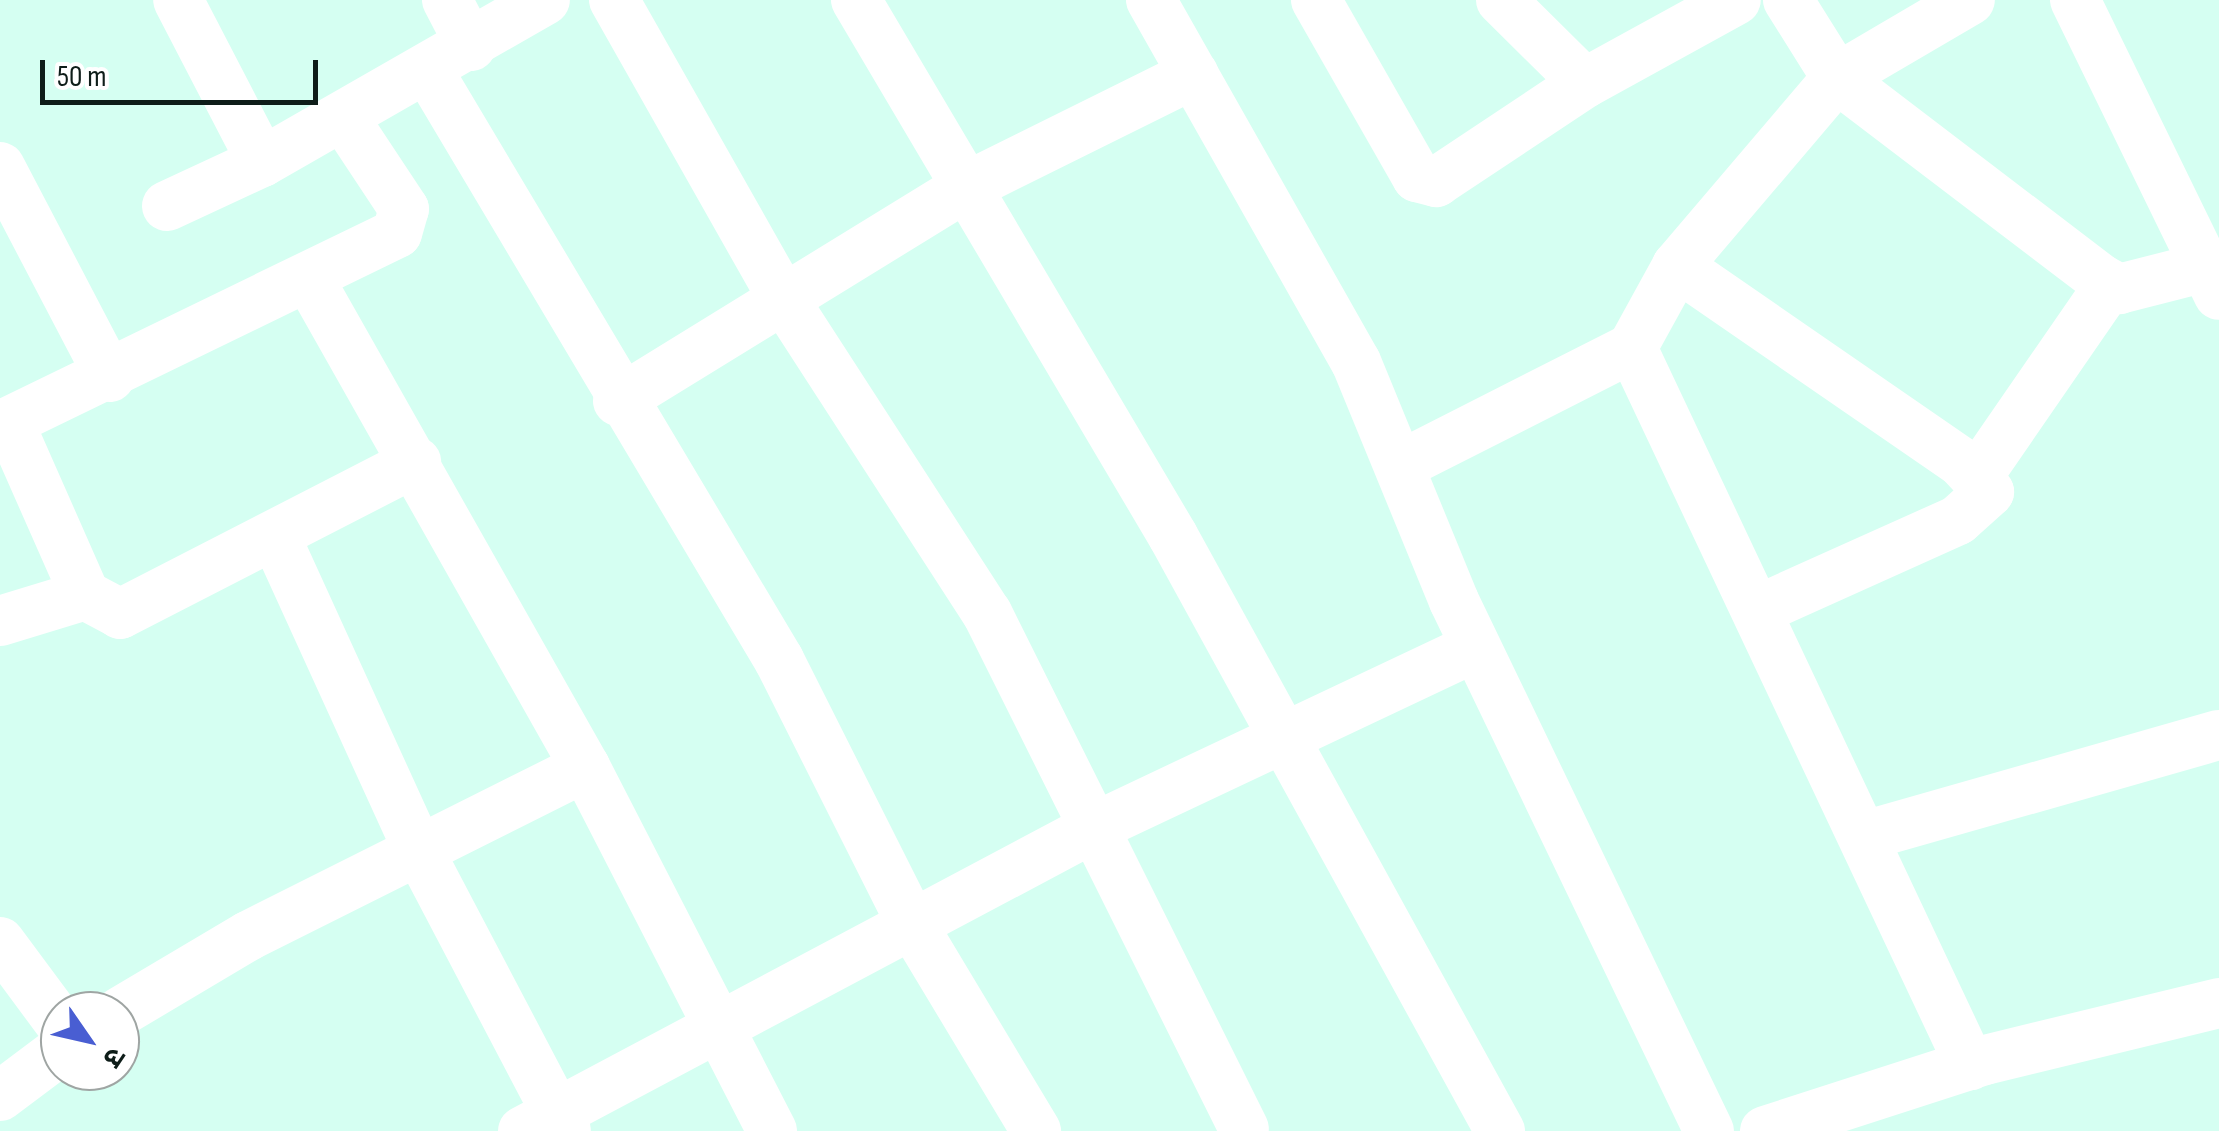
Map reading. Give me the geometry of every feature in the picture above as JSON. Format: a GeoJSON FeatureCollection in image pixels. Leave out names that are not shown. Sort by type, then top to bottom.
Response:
{"type":"FeatureCollection","features":[{"type":"Feature","properties":{"kind":"street"},"geometry":{"type":"LineString","coordinates":[[178,0],[262,162]]}},
{"type":"Feature","properties":{"kind":"street"},"geometry":{"type":"LineString","coordinates":[[447,0],[471,46]]}},
{"type":"Feature","properties":{"kind":"street"},"geometry":{"type":"LineString","coordinates":[[167,206],[262,162],[471,46],[544,0]]}},
{"type":"Feature","properties":{"kind":"street"},"geometry":{"type":"LineString","coordinates":[[614,0],[781,295],[987,613],[1097,826],[1244,1129]]}},
{"type":"Feature","properties":{"kind":"street"},"geometry":{"type":"LineString","coordinates":[[856,0],[1287,739],[1500,1131]]}},
{"type":"Feature","properties":{"kind":"street"},"geometry":{"type":"LineString","coordinates":[[1151,0],[1403,464],[1475,647],[1709,1131]]}},
{"type":"Feature","properties":{"kind":"street"},"geometry":{"type":"LineString","coordinates":[[1316,0],[1427,182],[1450,178],[1584,83],[1736,0]]}},
{"type":"Feature","properties":{"kind":"street"},"geometry":{"type":"LineString","coordinates":[[1501,0],[1584,83]]}},
{"type":"Feature","properties":{"kind":"street"},"geometry":{"type":"LineString","coordinates":[[1788,0],[1837,78],[2110,284],[2212,281],[2075,0]]}},
{"type":"Feature","properties":{"kind":"street"},"geometry":{"type":"LineString","coordinates":[[1403,464],[1632,348],[1678,266],[1837,78],[1970,0]]}},
{"type":"Feature","properties":{"kind":"street"},"geometry":{"type":"LineString","coordinates":[[427,69],[618,401],[779,660],[913,926],[1036,1131]]}},
{"type":"Feature","properties":{"kind":"street"},"geometry":{"type":"LineString","coordinates":[[618,401],[781,295],[966,187],[1194,74]]}},
{"type":"Feature","properties":{"kind":"street"},"geometry":{"type":"LineString","coordinates":[[343,116],[404,220],[396,233],[110,377],[5,425],[85,596],[120,614],[276,538],[416,462]]}},
{"type":"Feature","properties":{"kind":"street"},"geometry":{"type":"LineString","coordinates":[[0,167],[11,216],[110,377]]}},
{"type":"Feature","properties":{"kind":"street"},"geometry":{"type":"LineString","coordinates":[[1678,266],[1977,477],[1988,492],[1973,512],[1758,610]]}},
{"type":"Feature","properties":{"kind":"street"},"geometry":{"type":"LineString","coordinates":[[308,277],[586,767],[772,1131]]}},
{"type":"Feature","properties":{"kind":"street"},"geometry":{"type":"LineString","coordinates":[[1977,477],[2110,284]]}},
{"type":"Feature","properties":{"kind":"street"},"geometry":{"type":"LineString","coordinates":[[1632,348],[1970,1066]]}},
{"type":"Feature","properties":{"kind":"street"},"geometry":{"type":"LineString","coordinates":[[276,538],[548,1125],[1097,826],[1475,647]]}},
{"type":"Feature","properties":{"kind":"street"},"geometry":{"type":"LineString","coordinates":[[0,620],[85,596]]}},
{"type":"Feature","properties":{"kind":"street"},"geometry":{"type":"LineString","coordinates":[[1864,836],[2219,735]]}},
{"type":"Feature","properties":{"kind":"street"},"geometry":{"type":"LineString","coordinates":[[140,1001],[418,849],[586,767]]}},
{"type":"Feature","properties":{"kind":"street"},"geometry":{"type":"LineString","coordinates":[[0,942],[40,997]]}},
{"type":"Feature","properties":{"kind":"street"},"geometry":{"type":"LineString","coordinates":[[1765,1131],[1970,1066],[2219,1003]]}},
{"type":"Feature","properties":{"kind":"street"},"geometry":{"type":"LineString","coordinates":[[0,1096],[40,1066]]}}]}
